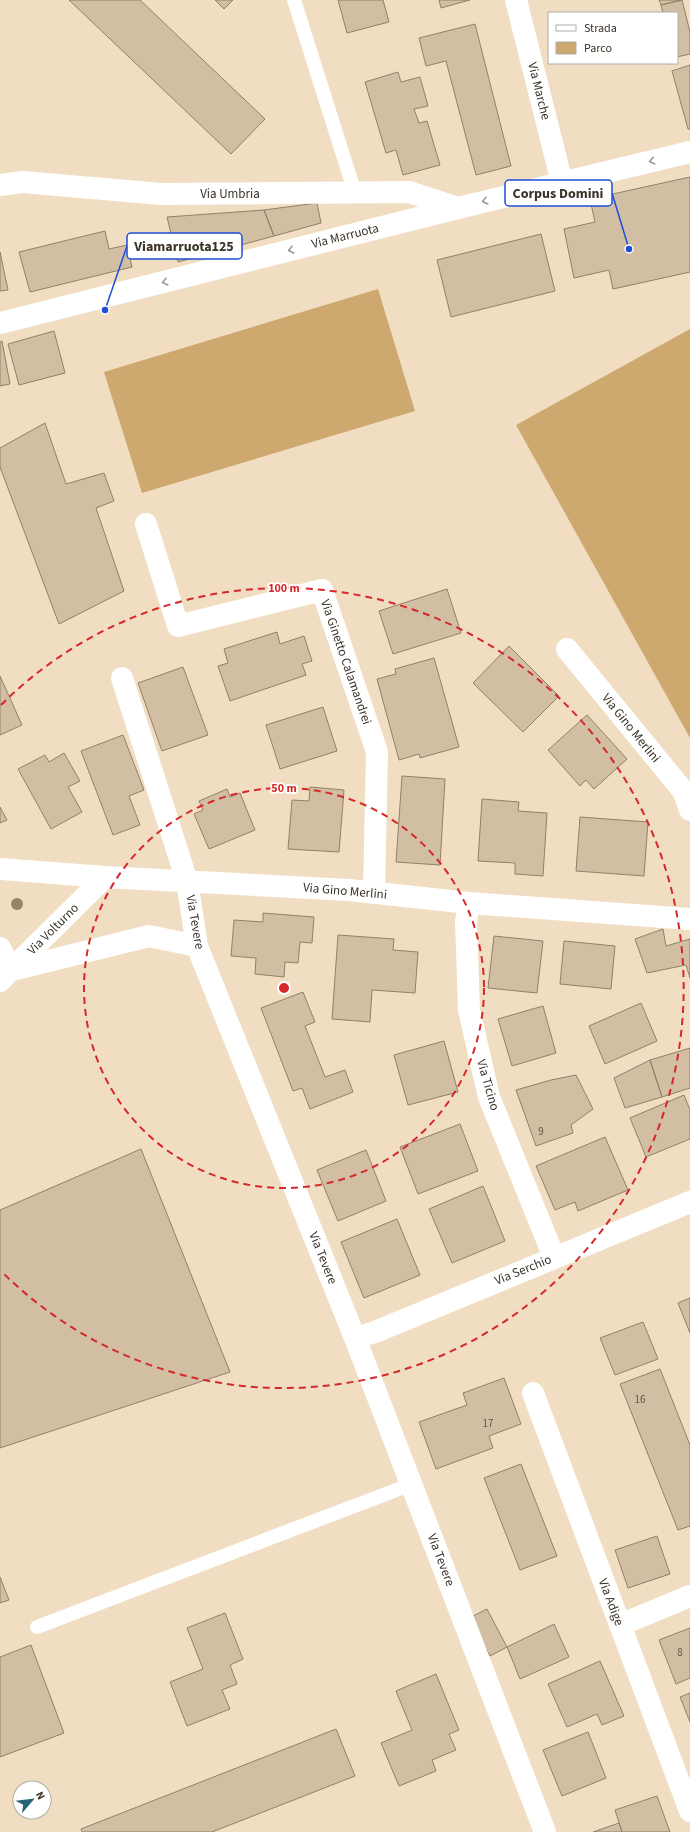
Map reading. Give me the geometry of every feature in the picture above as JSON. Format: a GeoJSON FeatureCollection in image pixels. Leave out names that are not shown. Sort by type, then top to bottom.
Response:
{"type":"FeatureCollection","features":[{"type":"Feature","properties":{"kind":"street","name":"Via Marche"},"geometry":{"type":"LineString","coordinates":[[516,0],[562,183]]}},
{"type":"Feature","properties":{"kind":"street","name":"Via Marruota"},"geometry":{"type":"LineString","coordinates":[[0,323],[458,208],[690,152]]}},
{"type":"Feature","properties":{"kind":"street","name":"Via Umbria"},"geometry":{"type":"LineString","coordinates":[[0,185],[22,182],[162,194],[409,192],[458,208]]}},
{"type":"Feature","properties":{"kind":"street","name":"Via Ginetto Calamandrei"},"geometry":{"type":"LineString","coordinates":[[146,524],[178,626],[322,590],[377,752],[374,893]]}},
{"type":"Feature","properties":{"kind":"street","name":"Via Gino Merlini"},"geometry":{"type":"LineString","coordinates":[[567,649],[684,792],[690,810]]}},
{"type":"Feature","properties":{"kind":"street","name":"Via Tevere"},"geometry":{"type":"LineString","coordinates":[[122,678],[187,881],[196,946],[355,1338],[545,1832]]}},
{"type":"Feature","properties":{"kind":"street","name":"Via Gino Merlini"},"geometry":{"type":"LineString","coordinates":[[0,869],[105,877],[341,889],[469,903],[690,919]]}},
{"type":"Feature","properties":{"kind":"street","name":"Via Volturno"},"geometry":{"type":"LineString","coordinates":[[6,975],[105,877]]}},
{"type":"Feature","properties":{"kind":"street","name":"Via Ticino"},"geometry":{"type":"LineString","coordinates":[[469,903],[466,921],[469,1010],[487,1090],[554,1258]]}},
{"type":"Feature","properties":{"kind":"street"},"geometry":{"type":"LineString","coordinates":[[0,948],[6,975],[149,936],[196,946]]}},
{"type":"Feature","properties":{"kind":"street","name":"Via Serchio"},"geometry":{"type":"LineString","coordinates":[[355,1338],[375,1332],[690,1202]]}},
{"type":"Feature","properties":{"kind":"street","name":"Via Adige"},"geometry":{"type":"LineString","coordinates":[[533,1393],[690,1811]]}},
{"type":"Feature","properties":{"kind":"street"},"geometry":{"type":"LineString","coordinates":[[620,1624],[690,1596]]}},
{"type":"Feature","properties":{"kind":"lane"},"geometry":{"type":"LineString","coordinates":[[294,0],[355,193]]}},
{"type":"Feature","properties":{"kind":"lane"},"geometry":{"type":"LineString","coordinates":[[37,1626],[412,1484]]}},
{"type":"Feature","properties":{"kind":"green space"},"geometry":{"type":"Polygon","coordinates":[[[378,289],[415,411],[142,493],[104,372],[378,289]]]}},
{"type":"Feature","properties":{"kind":"green space"},"geometry":{"type":"Polygon","coordinates":[[[690,329],[690,738],[516,425],[690,329]]]}},
{"type":"Feature","properties":{"kind":"building"},"geometry":{"type":"Polygon","coordinates":[[[69,0],[140,0],[265,119],[231,154],[69,0]]]}},
{"type":"Feature","properties":{"kind":"building"},"geometry":{"type":"Polygon","coordinates":[[[215,0],[233,0],[224,9],[215,0]]]}},
{"type":"Feature","properties":{"kind":"building"},"geometry":{"type":"Polygon","coordinates":[[[338,0],[383,0],[389,22],[347,33],[338,0]]]}},
{"type":"Feature","properties":{"kind":"building"},"geometry":{"type":"Polygon","coordinates":[[[439,0],[470,0],[441,8],[439,0]]]}},
{"type":"Feature","properties":{"kind":"building"},"geometry":{"type":"Polygon","coordinates":[[[659,0],[682,0],[661,5],[659,0]]]}},
{"type":"Feature","properties":{"kind":"building"},"geometry":{"type":"Polygon","coordinates":[[[682,0],[690,32],[690,54],[678,57],[678,12],[663,12],[661,5],[682,0]]]}},
{"type":"Feature","properties":{"kind":"building"},"geometry":{"type":"Polygon","coordinates":[[[475,24],[511,166],[476,175],[446,61],[426,66],[419,38],[475,24]]]}},
{"type":"Feature","properties":{"kind":"building"},"geometry":{"type":"Polygon","coordinates":[[[690,65],[690,129],[688,129],[672,71],[690,65]]]}},
{"type":"Feature","properties":{"kind":"building"},"geometry":{"type":"Polygon","coordinates":[[[398,72],[401,82],[420,77],[428,106],[414,109],[419,123],[427,121],[440,165],[403,175],[396,150],[386,153],[365,82],[398,72]]]}},
{"type":"Feature","properties":{"kind":"building"},"geometry":{"type":"Polygon","coordinates":[[[690,177],[690,272],[613,289],[609,270],[574,278],[564,229],[595,222],[590,199],[690,177]]]}},
{"type":"Feature","properties":{"kind":"building"},"geometry":{"type":"Polygon","coordinates":[[[317,203],[321,223],[274,236],[264,210],[317,203]]]}},
{"type":"Feature","properties":{"kind":"building"},"geometry":{"type":"Polygon","coordinates":[[[264,210],[274,236],[178,262],[167,217],[264,210]]]}},
{"type":"Feature","properties":{"kind":"building"},"geometry":{"type":"Polygon","coordinates":[[[105,231],[109,249],[127,245],[132,267],[30,292],[19,252],[105,231]]]}},
{"type":"Feature","properties":{"kind":"building"},"geometry":{"type":"Polygon","coordinates":[[[541,234],[555,291],[451,317],[437,260],[541,234]]]}},
{"type":"Feature","properties":{"kind":"building"},"geometry":{"type":"Polygon","coordinates":[[[0,252],[8,290],[0,291],[0,252]]]}},
{"type":"Feature","properties":{"kind":"building"},"geometry":{"type":"Polygon","coordinates":[[[54,331],[65,373],[19,385],[8,344],[54,331]]]}},
{"type":"Feature","properties":{"kind":"building"},"geometry":{"type":"Polygon","coordinates":[[[2,341],[10,384],[0,386],[0,342],[2,341]]]}},
{"type":"Feature","properties":{"kind":"building"},"geometry":{"type":"Polygon","coordinates":[[[45,423],[66,484],[104,473],[114,501],[96,508],[124,591],[59,624],[0,467],[0,448],[45,423]]]}},
{"type":"Feature","properties":{"kind":"building"},"geometry":{"type":"Polygon","coordinates":[[[447,589],[461,633],[393,654],[379,611],[447,589]]]}},
{"type":"Feature","properties":{"kind":"building"},"geometry":{"type":"Polygon","coordinates":[[[277,632],[280,644],[304,636],[312,661],[302,664],[306,675],[230,701],[218,666],[228,663],[224,649],[277,632]]]}},
{"type":"Feature","properties":{"kind":"building"},"geometry":{"type":"Polygon","coordinates":[[[509,646],[559,696],[523,732],[473,683],[509,646]]]}},
{"type":"Feature","properties":{"kind":"building"},"geometry":{"type":"Polygon","coordinates":[[[434,658],[459,747],[420,758],[419,754],[399,760],[377,679],[396,674],[395,669],[434,658]]]}},
{"type":"Feature","properties":{"kind":"building"},"geometry":{"type":"Polygon","coordinates":[[[183,667],[208,735],[162,751],[138,683],[183,667]]]}},
{"type":"Feature","properties":{"kind":"building"},"geometry":{"type":"Polygon","coordinates":[[[0,676],[22,725],[0,735],[0,676]]]}},
{"type":"Feature","properties":{"kind":"building"},"geometry":{"type":"Polygon","coordinates":[[[323,707],[337,751],[280,769],[266,725],[323,707]]]}},
{"type":"Feature","properties":{"kind":"building"},"geometry":{"type":"Polygon","coordinates":[[[587,715],[627,759],[594,789],[586,780],[580,786],[548,750],[587,715]]]}},
{"type":"Feature","properties":{"kind":"building"},"geometry":{"type":"Polygon","coordinates":[[[123,735],[144,790],[129,796],[140,825],[113,835],[81,751],[123,735]]]}},
{"type":"Feature","properties":{"kind":"building"},"geometry":{"type":"Polygon","coordinates":[[[64,753],[80,781],[68,787],[82,812],[51,829],[18,769],[45,755],[49,762],[64,753]]]}},
{"type":"Feature","properties":{"kind":"building"},"geometry":{"type":"Polygon","coordinates":[[[402,776],[445,779],[440,865],[396,862],[402,776]]]}},
{"type":"Feature","properties":{"kind":"building"},"geometry":{"type":"Polygon","coordinates":[[[310,787],[344,790],[339,852],[288,849],[292,800],[309,801],[310,787]]]}},
{"type":"Feature","properties":{"kind":"building"},"geometry":{"type":"Polygon","coordinates":[[[227,789],[230,797],[240,793],[255,830],[209,849],[194,814],[203,810],[199,801],[227,789]]]}},
{"type":"Feature","properties":{"kind":"building"},"geometry":{"type":"Polygon","coordinates":[[[482,799],[519,802],[518,811],[547,813],[543,876],[515,874],[515,863],[478,861],[482,799]]]}},
{"type":"Feature","properties":{"kind":"building"},"geometry":{"type":"Polygon","coordinates":[[[0,807],[7,820],[0,823],[0,807]]]}},
{"type":"Feature","properties":{"kind":"building"},"geometry":{"type":"Polygon","coordinates":[[[580,817],[648,822],[644,876],[576,871],[580,817]]]}},
{"type":"Feature","properties":{"kind":"building"},"geometry":{"type":"Polygon","coordinates":[[[263,913],[314,917],[312,943],[300,942],[298,963],[285,962],[284,977],[255,974],[256,958],[231,956],[234,920],[263,922],[263,913]]]}},
{"type":"Feature","properties":{"kind":"building"},"geometry":{"type":"Polygon","coordinates":[[[663,929],[666,946],[690,939],[690,978],[686,965],[647,973],[635,939],[663,929]]]}},
{"type":"Feature","properties":{"kind":"building"},"geometry":{"type":"Polygon","coordinates":[[[338,935],[394,939],[393,950],[418,952],[415,993],[372,990],[370,1022],[332,1019],[338,935]]]}},
{"type":"Feature","properties":{"kind":"building"},"geometry":{"type":"Polygon","coordinates":[[[494,936],[543,941],[537,993],[488,988],[494,936]]]}},
{"type":"Feature","properties":{"kind":"building"},"geometry":{"type":"Polygon","coordinates":[[[564,941],[615,946],[611,989],[560,984],[564,941]]]}},
{"type":"Feature","properties":{"kind":"building"},"geometry":{"type":"Polygon","coordinates":[[[303,992],[315,1022],[305,1026],[325,1077],[345,1070],[353,1092],[310,1109],[302,1088],[293,1091],[261,1008],[303,992]]]}},
{"type":"Feature","properties":{"kind":"building"},"geometry":{"type":"Polygon","coordinates":[[[641,1003],[657,1041],[605,1064],[589,1026],[641,1003]]]}},
{"type":"Feature","properties":{"kind":"building"},"geometry":{"type":"Polygon","coordinates":[[[543,1006],[556,1053],[512,1066],[498,1019],[543,1006]]]}},
{"type":"Feature","properties":{"kind":"building"},"geometry":{"type":"Polygon","coordinates":[[[444,1041],[458,1092],[408,1105],[394,1055],[444,1041]]]}},
{"type":"Feature","properties":{"kind":"building"},"geometry":{"type":"Polygon","coordinates":[[[690,1048],[690,1088],[662,1097],[650,1060],[690,1048]]]}},
{"type":"Feature","properties":{"kind":"building"},"geometry":{"type":"Polygon","coordinates":[[[650,1060],[662,1097],[625,1108],[614,1078],[650,1060]]]}},
{"type":"Feature","properties":{"kind":"building"},"geometry":{"type":"Polygon","coordinates":[[[576,1075],[593,1109],[571,1125],[573,1133],[536,1146],[516,1090],[551,1080],[576,1075]]]}},
{"type":"Feature","properties":{"kind":"building"},"geometry":{"type":"Polygon","coordinates":[[[684,1095],[690,1110],[690,1139],[646,1157],[630,1118],[684,1095]]]}},
{"type":"Feature","properties":{"kind":"building"},"geometry":{"type":"Polygon","coordinates":[[[460,1124],[478,1171],[418,1194],[400,1147],[460,1124]]]}},
{"type":"Feature","properties":{"kind":"building"},"geometry":{"type":"Polygon","coordinates":[[[605,1137],[628,1190],[578,1211],[575,1202],[555,1210],[536,1166],[605,1137]]]}},
{"type":"Feature","properties":{"kind":"building"},"geometry":{"type":"Polygon","coordinates":[[[141,1149],[230,1372],[0,1448],[0,1210],[141,1149]]]}},
{"type":"Feature","properties":{"kind":"building"},"geometry":{"type":"Polygon","coordinates":[[[366,1150],[386,1201],[338,1221],[317,1170],[366,1150]]]}},
{"type":"Feature","properties":{"kind":"building"},"geometry":{"type":"Polygon","coordinates":[[[483,1186],[505,1241],[452,1263],[429,1209],[483,1186]]]}},
{"type":"Feature","properties":{"kind":"building"},"geometry":{"type":"Polygon","coordinates":[[[397,1219],[420,1275],[364,1298],[341,1242],[397,1219]]]}},
{"type":"Feature","properties":{"kind":"building"},"geometry":{"type":"Polygon","coordinates":[[[690,1298],[690,1333],[678,1303],[690,1298]]]}},
{"type":"Feature","properties":{"kind":"building"},"geometry":{"type":"Polygon","coordinates":[[[643,1322],[658,1359],[615,1375],[600,1338],[643,1322]]]}},
{"type":"Feature","properties":{"kind":"building"},"geometry":{"type":"Polygon","coordinates":[[[660,1369],[690,1445],[690,1526],[678,1530],[620,1384],[660,1369]]]}},
{"type":"Feature","properties":{"kind":"building"},"geometry":{"type":"Polygon","coordinates":[[[504,1378],[521,1424],[489,1436],[493,1448],[436,1469],[419,1422],[467,1405],[463,1393],[504,1378]]]}},
{"type":"Feature","properties":{"kind":"building"},"geometry":{"type":"Polygon","coordinates":[[[521,1464],[557,1556],[520,1570],[484,1478],[521,1464]]]}},
{"type":"Feature","properties":{"kind":"building"},"geometry":{"type":"Polygon","coordinates":[[[657,1536],[670,1574],[628,1588],[615,1550],[657,1536]]]}},
{"type":"Feature","properties":{"kind":"building"},"geometry":{"type":"Polygon","coordinates":[[[0,1577],[9,1600],[0,1603],[0,1577]]]}},
{"type":"Feature","properties":{"kind":"building"},"geometry":{"type":"Polygon","coordinates":[[[487,1609],[507,1647],[490,1656],[469,1618],[487,1609]]]}},
{"type":"Feature","properties":{"kind":"building"},"geometry":{"type":"Polygon","coordinates":[[[225,1613],[243,1659],[230,1665],[237,1684],[222,1690],[230,1709],[187,1726],[170,1682],[203,1669],[187,1628],[225,1613]]]}},
{"type":"Feature","properties":{"kind":"building"},"geometry":{"type":"Polygon","coordinates":[[[554,1624],[569,1657],[520,1679],[507,1647],[554,1624]]]}},
{"type":"Feature","properties":{"kind":"building"},"geometry":{"type":"Polygon","coordinates":[[[690,1628],[690,1678],[676,1684],[659,1640],[690,1628]]]}},
{"type":"Feature","properties":{"kind":"building"},"geometry":{"type":"Polygon","coordinates":[[[31,1645],[64,1733],[0,1757],[0,1657],[31,1645]]]}},
{"type":"Feature","properties":{"kind":"building"},"geometry":{"type":"Polygon","coordinates":[[[600,1661],[624,1716],[602,1725],[597,1714],[567,1727],[548,1684],[600,1661]]]}},
{"type":"Feature","properties":{"kind":"building"},"geometry":{"type":"Polygon","coordinates":[[[436,1674],[459,1730],[449,1734],[456,1750],[432,1760],[436,1771],[399,1786],[381,1743],[412,1730],[396,1691],[436,1674]]]}},
{"type":"Feature","properties":{"kind":"building"},"geometry":{"type":"Polygon","coordinates":[[[690,1693],[690,1722],[680,1697],[690,1693]]]}},
{"type":"Feature","properties":{"kind":"building"},"geometry":{"type":"Polygon","coordinates":[[[336,1729],[355,1776],[212,1832],[82,1832],[81,1829],[336,1729]]]}},
{"type":"Feature","properties":{"kind":"building"},"geometry":{"type":"Polygon","coordinates":[[[588,1732],[606,1778],[562,1796],[543,1750],[588,1732]]]}},
{"type":"Feature","properties":{"kind":"building"},"geometry":{"type":"Polygon","coordinates":[[[657,1796],[670,1832],[622,1832],[615,1810],[657,1796]]]}},
{"type":"Feature","properties":{"kind":"building"},"geometry":{"type":"Polygon","coordinates":[[[619,1823],[622,1832],[593,1832],[619,1823]]]}},
{"type":"Feature","properties":{"kind":"place","name":"Corpus Domini"},"geometry":{"type":"Point","coordinates":[629,249]}},
{"type":"Feature","properties":{"kind":"place","name":"Viamarruota125"},"geometry":{"type":"Point","coordinates":[105,310]}}]}
